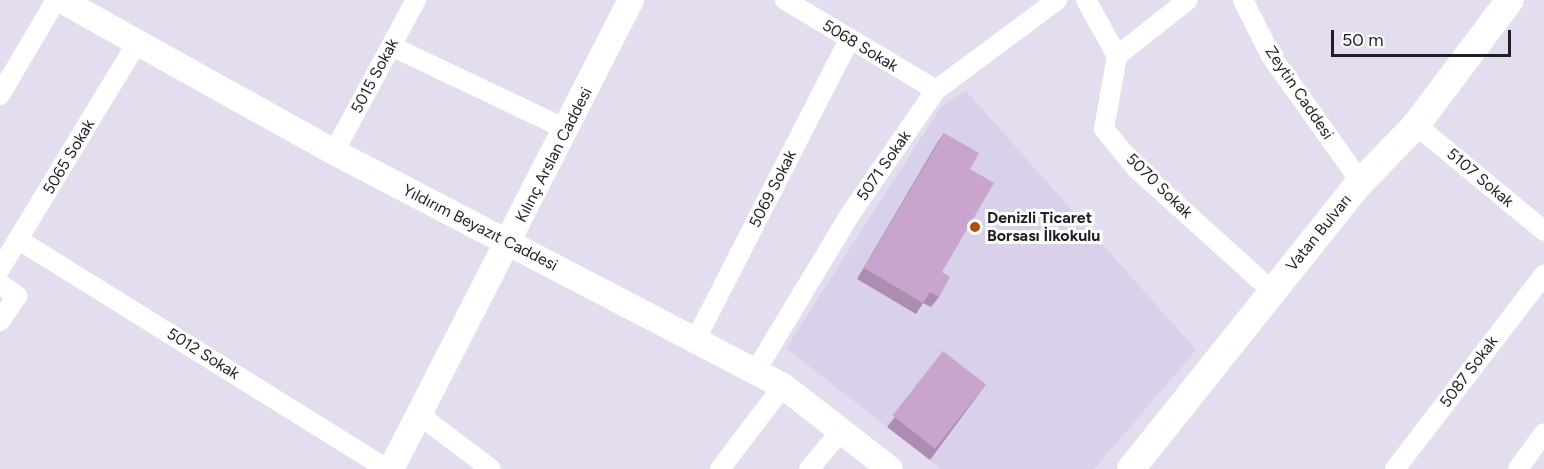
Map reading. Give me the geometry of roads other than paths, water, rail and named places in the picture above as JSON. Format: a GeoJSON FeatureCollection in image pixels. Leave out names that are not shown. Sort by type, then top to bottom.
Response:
{"type":"FeatureCollection","features":[{"type":"Feature","properties":{"kind":"main road","name":"Vatan Bulvarı"},"geometry":{"type":"LineString","coordinates":[[1131,469],[1361,182],[1416,125],[1510,0]]}},
{"type":"Feature","properties":{"kind":"street"},"geometry":{"type":"LineString","coordinates":[[0,95],[56,0]]}},
{"type":"Feature","properties":{"kind":"street","name":"Yıldırım Beyazıt Caddesi"},"geometry":{"type":"LineString","coordinates":[[61,0],[334,152],[696,339],[783,387],[890,469]]}},
{"type":"Feature","properties":{"kind":"street","name":"5015 Sokak"},"geometry":{"type":"LineString","coordinates":[[334,152],[416,0]]}},
{"type":"Feature","properties":{"kind":"street","name":"Kılınç Arslan Caddesi"},"geometry":{"type":"LineString","coordinates":[[389,469],[510,243],[631,0]]}},
{"type":"Feature","properties":{"kind":"street","name":"5068 Sokak"},"geometry":{"type":"LineString","coordinates":[[785,0],[936,90]]}},
{"type":"Feature","properties":{"kind":"street","name":"5071 Sokak"},"geometry":{"type":"LineString","coordinates":[[755,372],[851,213],[936,90],[1057,0]]}},
{"type":"Feature","properties":{"kind":"street"},"geometry":{"type":"LineString","coordinates":[[1086,0],[1117,56],[1188,0]]}},
{"type":"Feature","properties":{"kind":"street","name":"Zeytin Caddesi"},"geometry":{"type":"LineString","coordinates":[[1243,0],[1271,56],[1361,182]]}},
{"type":"Feature","properties":{"kind":"street","name":"5069 Sokak"},"geometry":{"type":"LineString","coordinates":[[696,339],[849,40]]}},
{"type":"Feature","properties":{"kind":"street","name":"5065 Sokak"},"geometry":{"type":"LineString","coordinates":[[0,269],[137,43]]}},
{"type":"Feature","properties":{"kind":"street"},"geometry":{"type":"LineString","coordinates":[[392,45],[566,129]]}},
{"type":"Feature","properties":{"kind":"street","name":"5070 Sokak"},"geometry":{"type":"LineString","coordinates":[[1117,56],[1104,129],[1136,168],[1272,291]]}},
{"type":"Feature","properties":{"kind":"street","name":"5107 Sokak"},"geometry":{"type":"LineString","coordinates":[[1416,125],[1544,231]]}},
{"type":"Feature","properties":{"kind":"street","name":"5012 Sokak"},"geometry":{"type":"LineString","coordinates":[[19,240],[389,469]]}},
{"type":"Feature","properties":{"kind":"street","name":"5087 Sokak"},"geometry":{"type":"LineString","coordinates":[[1395,469],[1544,275]]}},
{"type":"Feature","properties":{"kind":"street"},"geometry":{"type":"LineString","coordinates":[[0,284],[17,296],[0,321]]}},
{"type":"Feature","properties":{"kind":"street"},"geometry":{"type":"LineString","coordinates":[[720,469],[783,387]]}},
{"type":"Feature","properties":{"kind":"street"},"geometry":{"type":"LineString","coordinates":[[418,414],[491,469]]}},
{"type":"Feature","properties":{"kind":"street"},"geometry":{"type":"LineString","coordinates":[[809,469],[842,430]]}},
{"type":"Feature","properties":{"kind":"street"},"geometry":{"type":"LineString","coordinates":[[1518,469],[1544,433]]}},
{"type":"Feature","properties":{"kind":"place","name":"Denizli Ticaret Borsası İlkokulu"},"geometry":{"type":"Point","coordinates":[975,227]}}]}
